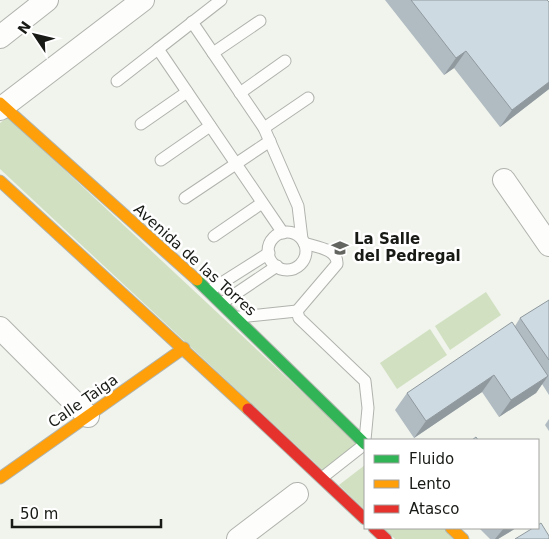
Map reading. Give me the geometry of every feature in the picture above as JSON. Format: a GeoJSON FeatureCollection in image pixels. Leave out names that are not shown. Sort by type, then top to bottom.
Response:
{"type":"FeatureCollection","features":[{"type":"Feature","properties":{"kind":"street"},"geometry":{"type":"LineString","coordinates":[[0,37],[47,0]]}},
{"type":"Feature","properties":{"kind":"street"},"geometry":{"type":"LineString","coordinates":[[1,106],[143,0]]}},
{"type":"Feature","properties":{"kind":"street","name":"Avenida de las Torres"},"geometry":{"type":"LineString","coordinates":[[1,106],[222,303],[364,442]]}},
{"type":"Feature","properties":{"kind":"street"},"geometry":{"type":"LineString","coordinates":[[504,180],[549,245]]}},
{"type":"Feature","properties":{"kind":"street"},"geometry":{"type":"LineString","coordinates":[[0,181],[184,348],[323,477],[364,518]]}},
{"type":"Feature","properties":{"kind":"street"},"geometry":{"type":"LineString","coordinates":[[0,328],[88,416]]}},
{"type":"Feature","properties":{"kind":"street","name":"Calle Taiga"},"geometry":{"type":"LineString","coordinates":[[0,478],[184,348]]}},
{"type":"Feature","properties":{"kind":"street"},"geometry":{"type":"LineString","coordinates":[[248,536],[297,494]]}},
{"type":"Feature","properties":{"kind":"street"},"geometry":{"type":"LineString","coordinates":[[375,529],[386,539]]}},
{"type":"Feature","properties":{"kind":"street"},"geometry":{"type":"LineString","coordinates":[[452,529],[463,539]]}},
{"type":"Feature","properties":{"kind":"lane"},"geometry":{"type":"LineString","coordinates":[[118,81],[221,0]]}},
{"type":"Feature","properties":{"kind":"lane"},"geometry":{"type":"LineString","coordinates":[[192,22],[264,128],[298,206],[304,258],[298,267],[287,270],[277,266],[269,253]]}},
{"type":"Feature","properties":{"kind":"lane"},"geometry":{"type":"LineString","coordinates":[[213,53],[260,22]]}},
{"type":"Feature","properties":{"kind":"lane"},"geometry":{"type":"LineString","coordinates":[[158,49],[282,233]]}},
{"type":"Feature","properties":{"kind":"lane"},"geometry":{"type":"LineString","coordinates":[[240,93],[285,61]]}},
{"type":"Feature","properties":{"kind":"lane"},"geometry":{"type":"LineString","coordinates":[[140,124],[187,92]]}},
{"type":"Feature","properties":{"kind":"lane"},"geometry":{"type":"LineString","coordinates":[[264,128],[308,98]]}},
{"type":"Feature","properties":{"kind":"lane"},"geometry":{"type":"LineString","coordinates":[[161,160],[210,126]]}},
{"type":"Feature","properties":{"kind":"lane"},"geometry":{"type":"LineString","coordinates":[[185,198],[270,141]]}},
{"type":"Feature","properties":{"kind":"lane"},"geometry":{"type":"LineString","coordinates":[[214,236],[262,203]]}},
{"type":"Feature","properties":{"kind":"lane"},"geometry":{"type":"LineString","coordinates":[[209,291],[269,253],[273,238],[282,233],[293,233],[303,241],[334,253],[337,258],[337,264],[297,311],[236,317]]}},
{"type":"Feature","properties":{"kind":"lane"},"geometry":{"type":"LineString","coordinates":[[222,303],[277,266]]}},
{"type":"Feature","properties":{"kind":"lane"},"geometry":{"type":"LineString","coordinates":[[297,311],[299,318],[365,381],[368,408],[365,439]]}},
{"type":"Feature","properties":{"kind":"lane"},"geometry":{"type":"LineString","coordinates":[[323,477],[364,444]]}},
{"type":"Feature","properties":{"kind":"green space"},"geometry":{"type":"Polygon","coordinates":[[[8,117],[359,445],[326,473],[0,169],[0,123],[8,117]]]}},
{"type":"Feature","properties":{"kind":"green space"},"geometry":{"type":"Polygon","coordinates":[[[486,292],[501,315],[450,350],[435,326],[486,292]]]}},
{"type":"Feature","properties":{"kind":"green space"},"geometry":{"type":"Polygon","coordinates":[[[430,329],[447,355],[397,389],[380,363],[430,329]]]}},
{"type":"Feature","properties":{"kind":"green space"},"geometry":{"type":"Polygon","coordinates":[[[364,466],[364,509],[339,485],[364,466]]]}},
{"type":"Feature","properties":{"kind":"green space"},"geometry":{"type":"Polygon","coordinates":[[[384,529],[447,529],[457,539],[395,539],[384,529]]]}},
{"type":"Feature","properties":{"kind":"building"},"geometry":{"type":"Polygon","coordinates":[[[411,0],[547,0],[549,2],[549,82],[512,110],[466,51],[456,58],[411,0]]]}},
{"type":"Feature","properties":{"kind":"building"},"geometry":{"type":"Polygon","coordinates":[[[549,300],[549,360],[520,318],[549,300]]]}},
{"type":"Feature","properties":{"kind":"building"},"geometry":{"type":"Polygon","coordinates":[[[512,322],[548,376],[511,400],[494,375],[426,421],[407,393],[512,322]]]}},
{"type":"Feature","properties":{"kind":"building"},"geometry":{"type":"Polygon","coordinates":[[[541,523],[549,539],[515,539],[531,529],[539,529],[541,523]]]}},
{"type":"Feature","properties":{"kind":"traffic: fast"},"geometry":{"type":"LineString","coordinates":[[197,280],[364,443]]}},
{"type":"Feature","properties":{"kind":"traffic: slow"},"geometry":{"type":"LineString","coordinates":[[0,103],[197,280]]}},
{"type":"Feature","properties":{"kind":"traffic: slow"},"geometry":{"type":"LineString","coordinates":[[0,181],[248,409]]}},
{"type":"Feature","properties":{"kind":"traffic: slow"},"geometry":{"type":"LineString","coordinates":[[0,478],[184,348]]}},
{"type":"Feature","properties":{"kind":"traffic: slow"},"geometry":{"type":"LineString","coordinates":[[452,529],[463,539]]}},
{"type":"Feature","properties":{"kind":"traffic: jam"},"geometry":{"type":"LineString","coordinates":[[248,409],[364,518]]}},
{"type":"Feature","properties":{"kind":"traffic: jam"},"geometry":{"type":"LineString","coordinates":[[375,529],[386,539]]}},
{"type":"Feature","properties":{"kind":"place","name":"La Salle del Pedregal"},"geometry":{"type":"Point","coordinates":[340,248]}}]}
